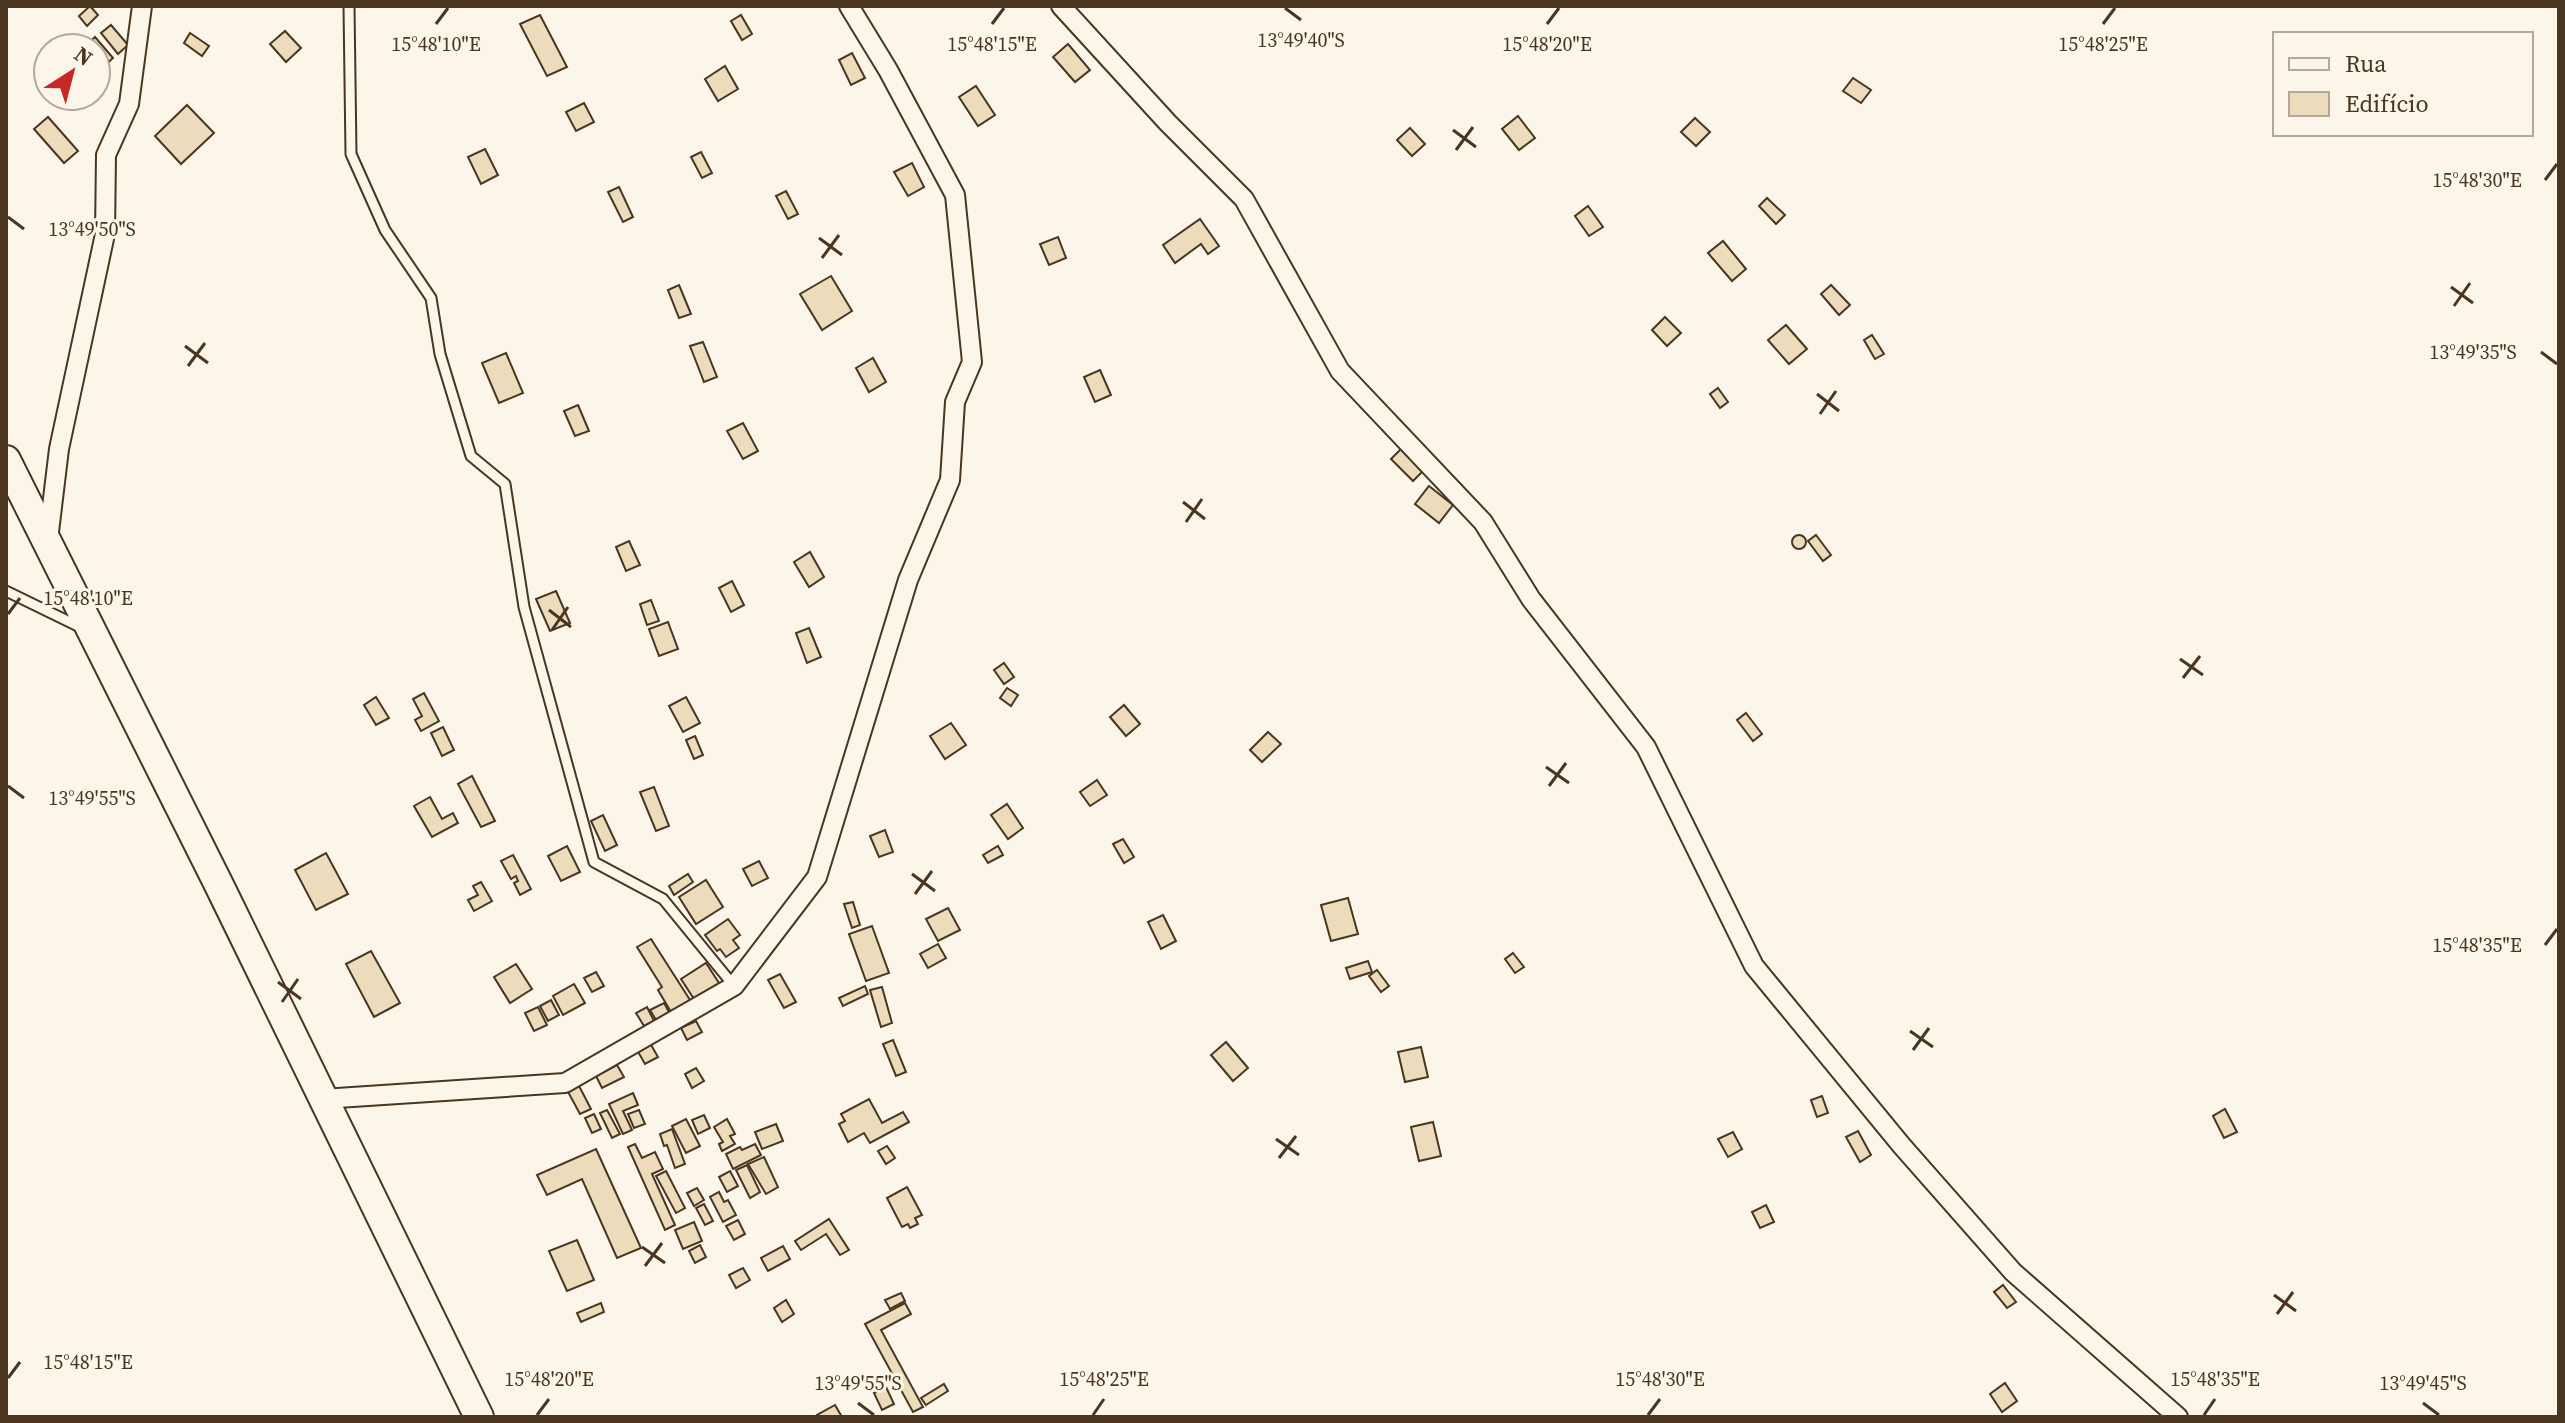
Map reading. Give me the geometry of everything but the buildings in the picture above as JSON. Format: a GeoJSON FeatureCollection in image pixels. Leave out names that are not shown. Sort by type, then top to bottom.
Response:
{"type":"FeatureCollection","features":[{"type":"Feature","properties":{"kind":"main road"},"geometry":{"type":"LineString","coordinates":[[6,460],[219,885],[479,1417]]}},
{"type":"Feature","properties":{"kind":"street"},"geometry":{"type":"LineString","coordinates":[[47,546],[59,449],[105,234],[106,155],[129,104],[142,6]]}},
{"type":"Feature","properties":{"kind":"street"},"geometry":{"type":"LineString","coordinates":[[322,1099],[565,1083],[734,986],[817,877],[908,580],[950,480],[955,402],[972,362],[955,195],[888,70],[849,6]]}},
{"type":"Feature","properties":{"kind":"street"},"geometry":{"type":"LineString","coordinates":[[1061,6],[1168,123],[1244,199],[1340,371],[1483,522],[1531,599],[1646,747],[1754,966],[1902,1146],[2013,1272],[2178,1417]]}},
{"type":"Feature","properties":{"kind":"lane"},"geometry":{"type":"LineString","coordinates":[[349,6],[351,154],[385,230],[431,298],[440,354],[471,456],[505,484],[524,607],[594,862],[663,899],[734,986]]}},
{"type":"Feature","properties":{"kind":"lane"},"geometry":{"type":"LineString","coordinates":[[6,591],[90,632]]}}]}
